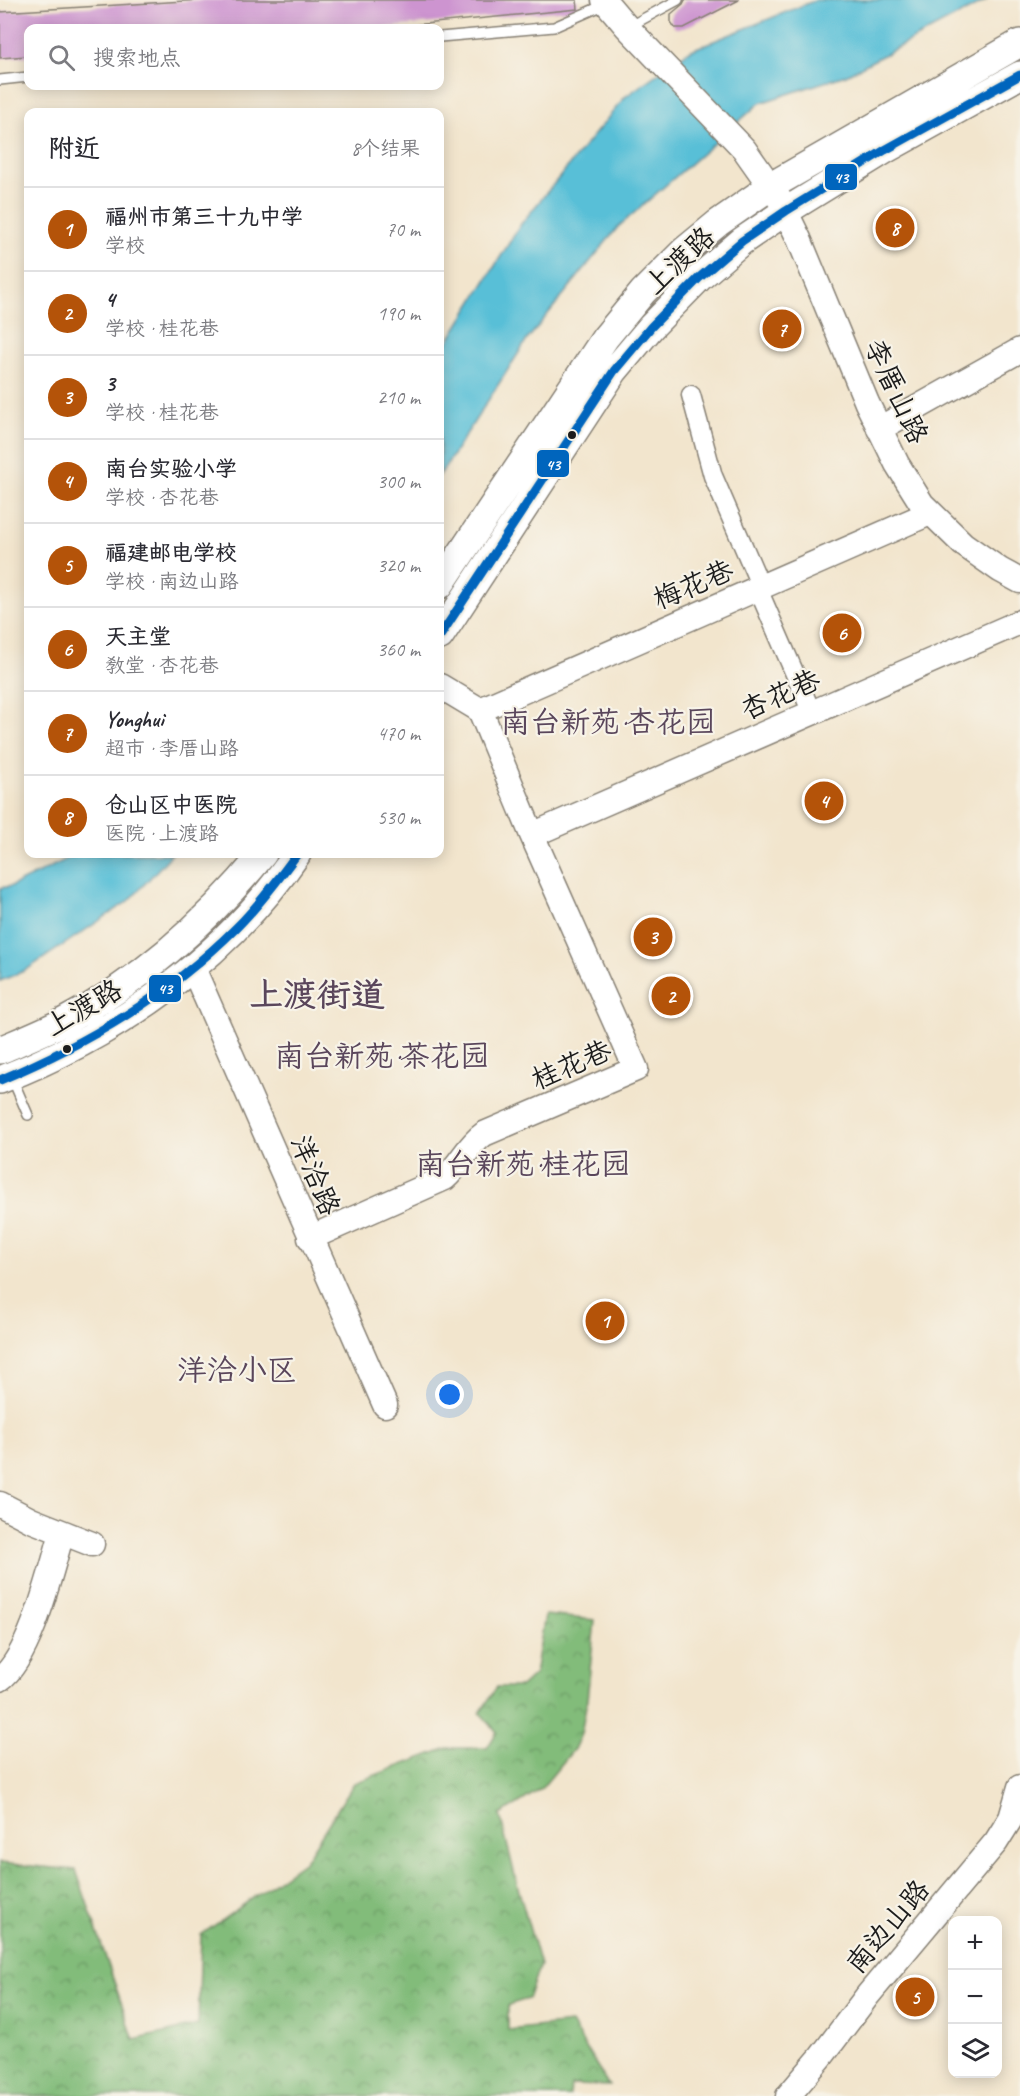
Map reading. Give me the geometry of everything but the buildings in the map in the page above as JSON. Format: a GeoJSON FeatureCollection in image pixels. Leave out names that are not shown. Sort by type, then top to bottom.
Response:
{"type":"FeatureCollection","features":[{"type":"Feature","properties":{"kind":"main road","name":"上渡路"},"geometry":{"type":"LineString","coordinates":[[444,579],[605,338],[643,292],[684,251],[718,223],[771,186],[1020,43]]}},
{"type":"Feature","properties":{"kind":"main road","name":"上渡路"},"geometry":{"type":"LineString","coordinates":[[444,630],[627,355],[651,327],[713,266],[786,211],[885,150],[1020,75]]}},
{"type":"Feature","properties":{"kind":"main road","name":"上渡路"},"geometry":{"type":"LineString","coordinates":[[0,1050],[63,1022],[159,960],[217,907],[260,858]]}},
{"type":"Feature","properties":{"kind":"main road","name":"上渡路"},"geometry":{"type":"LineString","coordinates":[[5,1078],[55,1058],[124,1019],[192,968],[266,895],[294,858]]}},
{"type":"Feature","properties":{"kind":"street","name":"李厝山路"},"geometry":{"type":"LineString","coordinates":[[605,2],[744,149],[771,186],[786,211],[879,429],[909,485],[930,513],[963,544],[1020,581]]}},
{"type":"Feature","properties":{"kind":"street"},"geometry":{"type":"LineString","coordinates":[[879,429],[1020,350]]}},
{"type":"Feature","properties":{"kind":"street"},"geometry":{"type":"LineString","coordinates":[[692,395],[713,476],[812,713]]}},
{"type":"Feature","properties":{"kind":"street","name":"梅花巷"},"geometry":{"type":"LineString","coordinates":[[480,710],[930,513]]}},
{"type":"Feature","properties":{"kind":"street","name":"杏花巷"},"geometry":{"type":"LineString","coordinates":[[531,836],[1020,622]]}},
{"type":"Feature","properties":{"kind":"street"},"geometry":{"type":"LineString","coordinates":[[444,688],[480,710]]}},
{"type":"Feature","properties":{"kind":"street","name":"桂花巷"},"geometry":{"type":"LineString","coordinates":[[310,1238],[445,1178],[456,1167],[470,1145],[484,1134],[636,1069],[531,836],[480,710]]}},
{"type":"Feature","properties":{"kind":"street","name":"洋洽路"},"geometry":{"type":"LineString","coordinates":[[192,968],[385,1406]]}},
{"type":"Feature","properties":{"kind":"street"},"geometry":{"type":"LineString","coordinates":[[0,1504],[31,1520],[92,1544]]}},
{"type":"Feature","properties":{"kind":"street"},"geometry":{"type":"LineString","coordinates":[[0,1679],[15,1663],[24,1645],[40,1606],[62,1533]]}},
{"type":"Feature","properties":{"kind":"street","name":"南边山路"},"geometry":{"type":"LineString","coordinates":[[788,2096],[868,1995],[996,1842],[1011,1818],[1020,1787]]}},
{"type":"Feature","properties":{"kind":"lane"},"geometry":{"type":"LineString","coordinates":[[627,27],[678,0]]}},
{"type":"Feature","properties":{"kind":"lane"},"geometry":{"type":"LineString","coordinates":[[444,37],[554,27],[605,2]]}},
{"type":"Feature","properties":{"kind":"lane"},"geometry":{"type":"LineString","coordinates":[[0,80],[24,77]]}},
{"type":"Feature","properties":{"kind":"lane"},"geometry":{"type":"LineString","coordinates":[[5,1078],[28,1115]]}},
{"type":"Feature","properties":{"kind":"green space"},"geometry":{"type":"Polygon","coordinates":[[[545,1615],[595,1620],[587,1700],[581,1734],[574,1749],[541,1789],[500,1815],[540,1965],[528,1999],[508,2005],[508,2030],[571,2023],[609,2086],[571,2085],[570,2096],[0,2096],[0,1863],[76,1870],[134,2040],[198,2025],[201,1935],[305,1861],[354,1783],[447,1748],[487,1748],[497,1732],[480,1713],[497,1687],[521,1687],[535,1674],[545,1615]]]}},
{"type":"Feature","properties":{"kind":"water"},"geometry":{"type":"Polygon","coordinates":[[[816,0],[987,0],[846,75],[760,103],[618,227],[527,340],[444,469],[444,348],[521,224],[625,97],[689,51],[816,0]]]}},
{"type":"Feature","properties":{"kind":"water"},"geometry":{"type":"Polygon","coordinates":[[[69,858],[168,858],[130,900],[26,970],[0,981],[0,888],[12,886],[69,858]]]}},
{"type":"Feature","properties":{"kind":"transit line","name":"43"},"geometry":{"type":"LineString","coordinates":[[444,630],[614,371],[651,327],[699,278],[742,241],[786,211],[885,150],[1020,75]]}},
{"type":"Feature","properties":{"kind":"transit line","name":"43"},"geometry":{"type":"LineString","coordinates":[[0,1080],[95,1034],[126,1016],[183,975],[210,953],[244,919],[294,858]]}},
{"type":"Feature","properties":{"kind":"place","name":"仓山区中医院"},"geometry":{"type":"Point","coordinates":[895,228]}},
{"type":"Feature","properties":{"kind":"place","name":"Yonghui"},"geometry":{"type":"Point","coordinates":[782,329]}},
{"type":"Feature","properties":{"kind":"place","name":"天主堂"},"geometry":{"type":"Point","coordinates":[842,633]}},
{"type":"Feature","properties":{"kind":"place","name":"南台实验小学"},"geometry":{"type":"Point","coordinates":[824,801]}},
{"type":"Feature","properties":{"kind":"place","name":"3"},"geometry":{"type":"Point","coordinates":[653,937]}},
{"type":"Feature","properties":{"kind":"place","name":"4"},"geometry":{"type":"Point","coordinates":[671,996]}},
{"type":"Feature","properties":{"kind":"place","name":"福州市第三十九中学"},"geometry":{"type":"Point","coordinates":[605,1321]}},
{"type":"Feature","properties":{"kind":"place","name":"福建邮电学校"},"geometry":{"type":"Point","coordinates":[915,1997]}},
{"type":"Feature","properties":{"kind":"district","name":"南台新苑·杏花园"},"geometry":{"type":"Point","coordinates":[608,722]}},
{"type":"Feature","properties":{"kind":"district","name":"上渡街道"},"geometry":{"type":"Point","coordinates":[317,994]}},
{"type":"Feature","properties":{"kind":"district","name":"南台新苑·茶花园"},"geometry":{"type":"Point","coordinates":[382,1056]}},
{"type":"Feature","properties":{"kind":"district","name":"南台新苑·桂花园"},"geometry":{"type":"Point","coordinates":[523,1164]}},
{"type":"Feature","properties":{"kind":"district","name":"洋洽小区"},"geometry":{"type":"Point","coordinates":[237,1370]}}]}
